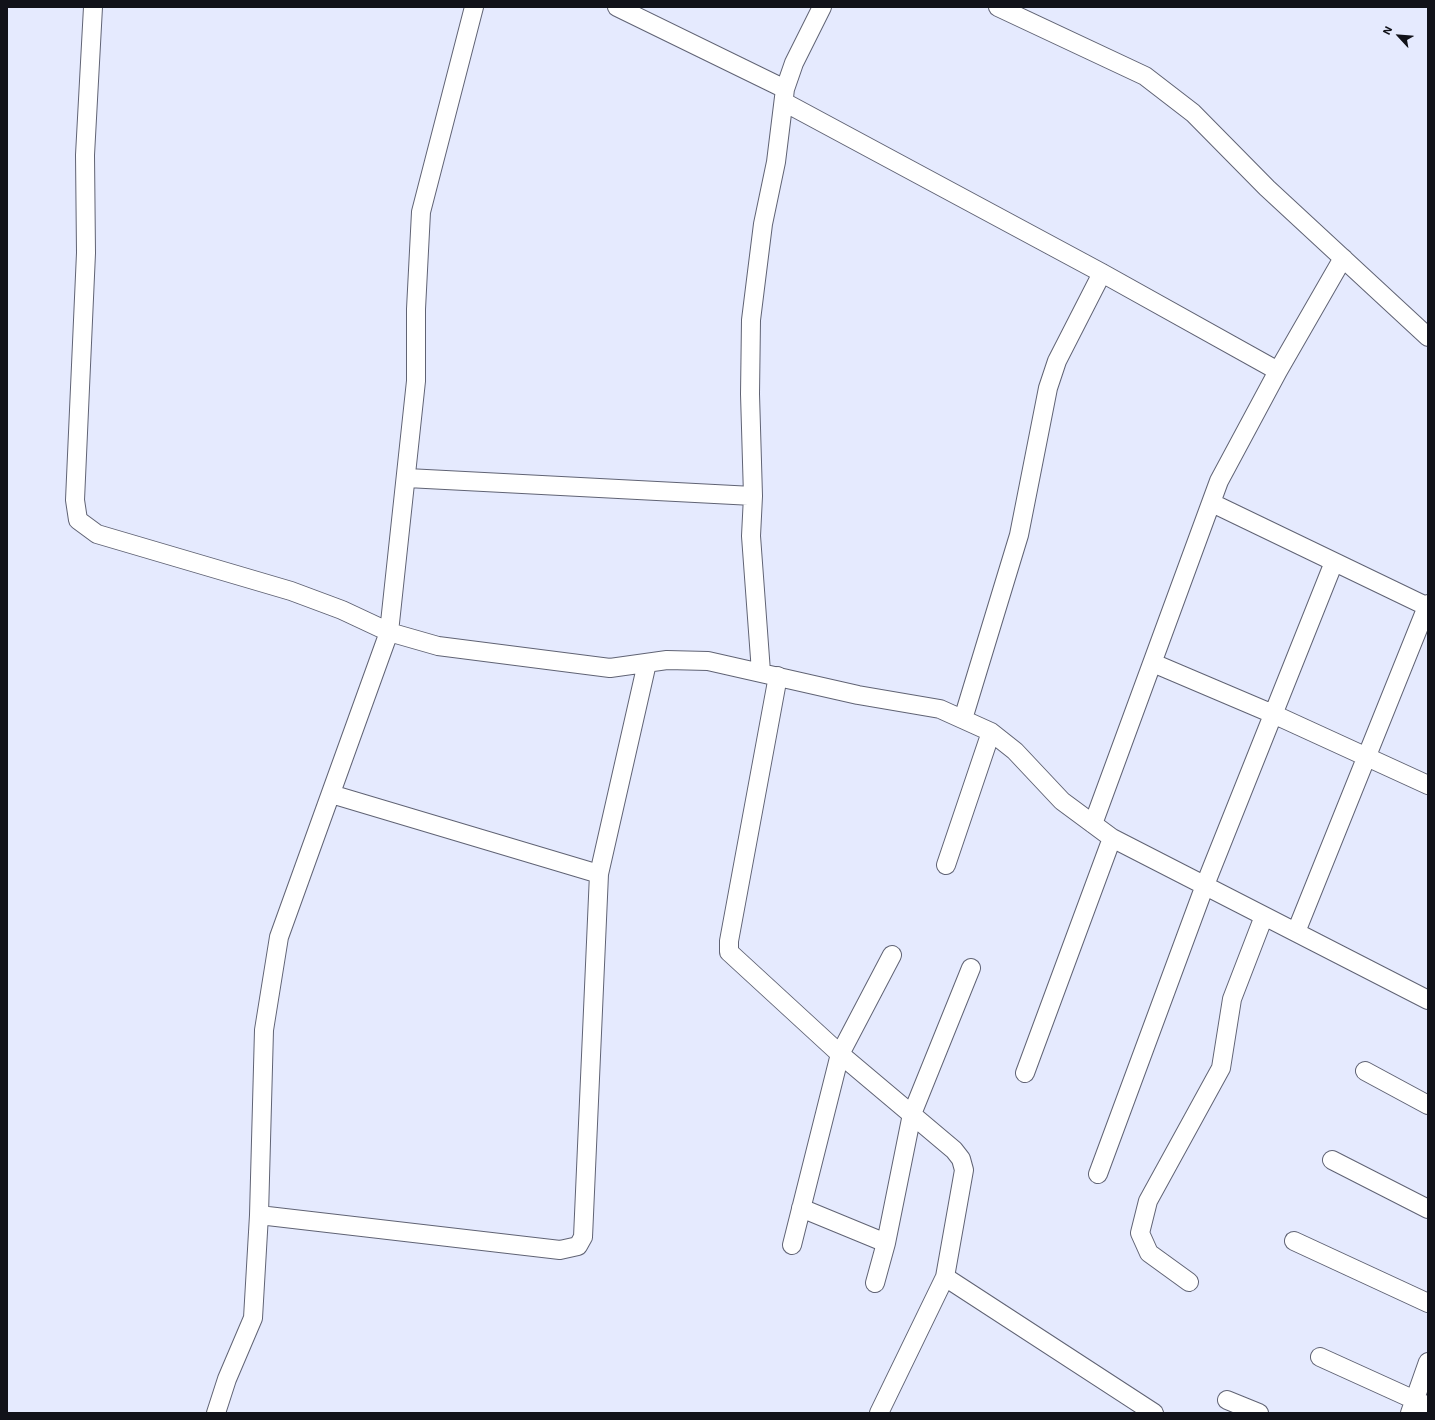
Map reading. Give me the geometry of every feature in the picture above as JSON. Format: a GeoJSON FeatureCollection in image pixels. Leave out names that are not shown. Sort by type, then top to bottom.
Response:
{"type":"FeatureCollection","features":[{"type":"Feature","properties":{"kind":"street"},"geometry":{"type":"LineString","coordinates":[[93,7],[85,155],[86,253],[75,500],[78,520],[97,534],[175,556],[221,572],[291,591],[342,610],[389,632],[438,646],[610,668],[667,660],[708,661],[858,695],[940,709],[992,732],[1015,751],[1062,800],[1112,838],[1428,1000]]}},
{"type":"Feature","properties":{"kind":"street"},"geometry":{"type":"LineString","coordinates":[[216,1413],[227,1379],[253,1318],[259,1215],[264,1030],[279,937],[389,632],[407,478],[416,381],[416,309],[421,212],[474,7]]}},
{"type":"Feature","properties":{"kind":"street"},"geometry":{"type":"LineString","coordinates":[[617,7],[784,96],[1278,371]]}},
{"type":"Feature","properties":{"kind":"street"},"geometry":{"type":"LineString","coordinates":[[822,7],[794,63],[784,96],[776,162],[763,224],[751,320],[750,394],[753,496],[751,536],[770,674],[729,941],[729,952],[840,1054],[954,1150],[961,1159],[964,1170],[945,1277],[879,1413]]}},
{"type":"Feature","properties":{"kind":"street"},"geometry":{"type":"LineString","coordinates":[[998,7],[1145,76],[1193,113],[1267,188],[1428,337]]}},
{"type":"Feature","properties":{"kind":"street"},"geometry":{"type":"LineString","coordinates":[[1093,824],[1219,482],[1278,371],[1344,258]]}},
{"type":"Feature","properties":{"kind":"street"},"geometry":{"type":"LineString","coordinates":[[963,719],[1019,535],[1048,388],[1057,361],[1102,273]]}},
{"type":"Feature","properties":{"kind":"street"},"geometry":{"type":"LineString","coordinates":[[407,478],[753,496]]}},
{"type":"Feature","properties":{"kind":"street"},"geometry":{"type":"LineString","coordinates":[[1212,503],[1428,606],[1296,932]]}},
{"type":"Feature","properties":{"kind":"street"},"geometry":{"type":"LineString","coordinates":[[1098,1174],[1204,885],[1334,562]]}},
{"type":"Feature","properties":{"kind":"street"},"geometry":{"type":"LineString","coordinates":[[259,1215],[560,1250],[578,1246],[583,1237],[599,874],[647,663]]}},
{"type":"Feature","properties":{"kind":"street"},"geometry":{"type":"LineString","coordinates":[[1153,663],[1273,714],[1428,785]]}},
{"type":"Feature","properties":{"kind":"street"},"geometry":{"type":"LineString","coordinates":[[946,865],[992,732]]}},
{"type":"Feature","properties":{"kind":"street"},"geometry":{"type":"LineString","coordinates":[[331,794],[599,874]]}},
{"type":"Feature","properties":{"kind":"street"},"geometry":{"type":"LineString","coordinates":[[1025,1073],[1112,838]]}},
{"type":"Feature","properties":{"kind":"street"},"geometry":{"type":"LineString","coordinates":[[1189,1282],[1149,1253],[1140,1233],[1148,1201],[1221,1068],[1232,999],[1264,916]]}},
{"type":"Feature","properties":{"kind":"street"},"geometry":{"type":"LineString","coordinates":[[792,1245],[840,1054],[892,954]]}},
{"type":"Feature","properties":{"kind":"street"},"geometry":{"type":"LineString","coordinates":[[876,1283],[886,1244],[912,1114],[971,968]]}},
{"type":"Feature","properties":{"kind":"street"},"geometry":{"type":"LineString","coordinates":[[1365,1071],[1428,1105]]}},
{"type":"Feature","properties":{"kind":"street"},"geometry":{"type":"LineString","coordinates":[[1332,1160],[1428,1209]]}},
{"type":"Feature","properties":{"kind":"street"},"geometry":{"type":"LineString","coordinates":[[801,1208],[886,1244]]}},
{"type":"Feature","properties":{"kind":"street"},"geometry":{"type":"LineString","coordinates":[[1294,1241],[1428,1303]]}},
{"type":"Feature","properties":{"kind":"street"},"geometry":{"type":"LineString","coordinates":[[945,1277],[1154,1413]]}},
{"type":"Feature","properties":{"kind":"street"},"geometry":{"type":"LineString","coordinates":[[1320,1357],[1417,1406],[1428,1362]]}},
{"type":"Feature","properties":{"kind":"street"},"geometry":{"type":"LineString","coordinates":[[1227,1400],[1258,1413]]}}]}
